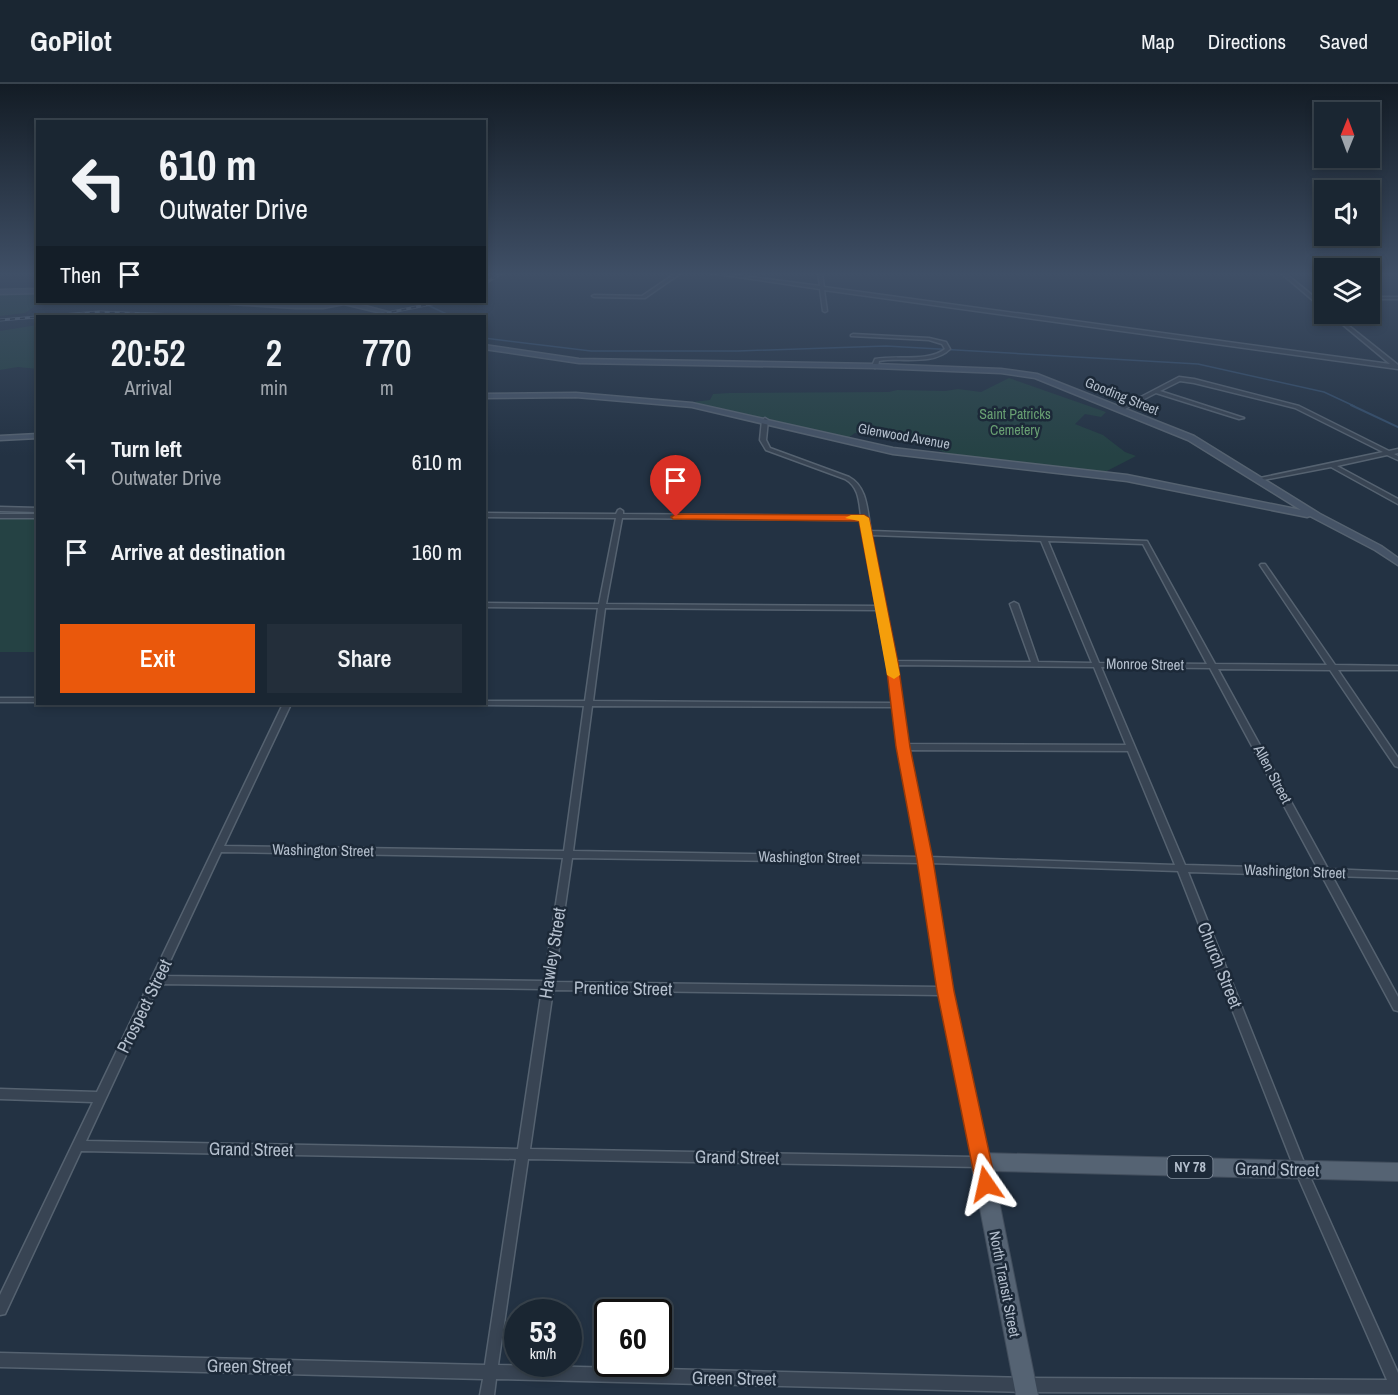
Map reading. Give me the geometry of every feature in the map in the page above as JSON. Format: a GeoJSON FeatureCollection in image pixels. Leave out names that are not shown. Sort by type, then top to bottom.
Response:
{"type":"FeatureCollection","features":[{"type":"Feature","properties":{"kind":"main road","name":"Grand Street"},"geometry":{"type":"LineString","coordinates":[[981,1162],[1398,1172]]}},
{"type":"Feature","properties":{"kind":"main road","name":"North Transit Street"},"geometry":{"type":"LineString","coordinates":[[981,1162],[1026,1390]]}},
{"type":"Feature","properties":{"kind":"street"},"geometry":{"type":"LineString","coordinates":[[1159,334],[1397,367]]}},
{"type":"Feature","properties":{"kind":"street"},"geometry":{"type":"LineString","coordinates":[[1357,334],[1397,367]]}},
{"type":"Feature","properties":{"kind":"street"},"geometry":{"type":"LineString","coordinates":[[853,335],[928,339],[944,343],[947,351],[935,357],[889,357],[877,360],[875,366]]}},
{"type":"Feature","properties":{"kind":"street","name":"Gooding Street"},"geometry":{"type":"LineString","coordinates":[[486,347],[579,361],[875,366],[1001,371],[1037,376],[1191,438],[1317,516],[1378,548],[1398,562]]}},
{"type":"Feature","properties":{"kind":"street"},"geometry":{"type":"LineString","coordinates":[[1119,410],[1179,379],[1297,406],[1398,458]]}},
{"type":"Feature","properties":{"kind":"street"},"geometry":{"type":"LineString","coordinates":[[1155,391],[1241,418]]}},
{"type":"Feature","properties":{"kind":"street","name":"Glenwood Avenue"},"geometry":{"type":"LineString","coordinates":[[486,396],[576,395],[636,403],[692,405],[893,451],[1127,478],[1317,516]]}},
{"type":"Feature","properties":{"kind":"street","name":"North Transit Street"},"geometry":{"type":"LineString","coordinates":[[765,420],[763,440],[768,449],[854,482],[860,491],[892,663],[903,747],[925,860],[946,991],[981,1162]]}},
{"type":"Feature","properties":{"kind":"street"},"geometry":{"type":"LineString","coordinates":[[0,438],[36,436]]}},
{"type":"Feature","properties":{"kind":"street"},"geometry":{"type":"LineString","coordinates":[[1260,480],[1398,451]]}},
{"type":"Feature","properties":{"kind":"street"},"geometry":{"type":"LineString","coordinates":[[1333,466],[1398,502]]}},
{"type":"Feature","properties":{"kind":"street"},"geometry":{"type":"LineString","coordinates":[[0,509],[36,510]]}},
{"type":"Feature","properties":{"kind":"street"},"geometry":{"type":"LineString","coordinates":[[0,516],[36,516]]}},
{"type":"Feature","properties":{"kind":"street"},"geometry":{"type":"LineString","coordinates":[[486,516],[619,516],[865,525],[1044,539]]}},
{"type":"Feature","properties":{"kind":"street","name":"Hawley Street"},"geometry":{"type":"LineString","coordinates":[[487,1395],[568,852],[602,606],[619,516]]}},
{"type":"Feature","properties":{"kind":"street","name":"Allen Street"},"geometry":{"type":"LineString","coordinates":[[1044,539],[1145,542],[1398,1007]]}},
{"type":"Feature","properties":{"kind":"street","name":"Church Street"},"geometry":{"type":"LineString","coordinates":[[1044,539],[1181,867],[1301,1170],[1397,1388]]}},
{"type":"Feature","properties":{"kind":"street"},"geometry":{"type":"LineString","coordinates":[[1263,565],[1398,764]]}},
{"type":"Feature","properties":{"kind":"street"},"geometry":{"type":"LineString","coordinates":[[1014,604],[1035,663]]}},
{"type":"Feature","properties":{"kind":"street"},"geometry":{"type":"LineString","coordinates":[[486,605],[880,608]]}},
{"type":"Feature","properties":{"kind":"street","name":"Monroe Street"},"geometry":{"type":"LineString","coordinates":[[892,663],[1096,663],[1398,668]]}},
{"type":"Feature","properties":{"kind":"street"},"geometry":{"type":"LineString","coordinates":[[0,700],[36,700]]}},
{"type":"Feature","properties":{"kind":"street"},"geometry":{"type":"LineString","coordinates":[[486,703],[897,705]]}},
{"type":"Feature","properties":{"kind":"street","name":"Prospect Street"},"geometry":{"type":"LineString","coordinates":[[0,1309],[287,705]]}},
{"type":"Feature","properties":{"kind":"street"},"geometry":{"type":"LineString","coordinates":[[903,747],[1130,748]]}},
{"type":"Feature","properties":{"kind":"street","name":"Washington Street"},"geometry":{"type":"LineString","coordinates":[[220,849],[568,852],[1181,867],[1398,875]]}},
{"type":"Feature","properties":{"kind":"street","name":"Prentice Street"},"geometry":{"type":"LineString","coordinates":[[157,980],[946,991]]}},
{"type":"Feature","properties":{"kind":"street"},"geometry":{"type":"LineString","coordinates":[[0,1094],[99,1097]]}},
{"type":"Feature","properties":{"kind":"street","name":"Grand Street"},"geometry":{"type":"LineString","coordinates":[[76,1146],[981,1162]]}},
{"type":"Feature","properties":{"kind":"street","name":"Green Street"},"geometry":{"type":"LineString","coordinates":[[0,1360],[491,1372],[1026,1390],[1397,1388]]}},
{"type":"Feature","properties":{"kind":"green space"},"geometry":{"type":"Polygon","coordinates":[[[0,334],[36,334],[36,369],[18,367],[0,370],[0,334]]]}},
{"type":"Feature","properties":{"kind":"green space","name":"Saint Patricks Cemetery"},"geometry":{"type":"Polygon","coordinates":[[[1009,378],[1106,412],[1101,417],[1085,414],[1075,424],[1103,435],[1125,452],[1136,456],[1103,473],[961,458],[924,445],[855,433],[848,438],[719,408],[694,405],[693,402],[710,400],[713,394],[729,393],[958,389],[981,392],[1009,378]]]}},
{"type":"Feature","properties":{"kind":"green space"},"geometry":{"type":"Polygon","coordinates":[[[0,519],[36,519],[36,652],[0,652],[0,519]]]}},
{"type":"Feature","properties":{"kind":"waterway"},"geometry":{"type":"LineString","coordinates":[[486,338],[591,351],[738,351],[886,346],[1198,364],[1324,392],[1354,406]]}},
{"type":"Feature","properties":{"kind":"waterway"},"geometry":{"type":"LineString","coordinates":[[1351,405],[1398,427]]}},
{"type":"Feature","properties":{"kind":"slow traffic"},"geometry":{"type":"LineString","coordinates":[[851,518],[864,518],[894,675]]}},
{"type":"Feature","properties":{"kind":"route"},"geometry":{"type":"LineString","coordinates":[[676,517],[864,518],[892,663],[903,747],[925,860],[946,991],[986,1184]]}}]}
